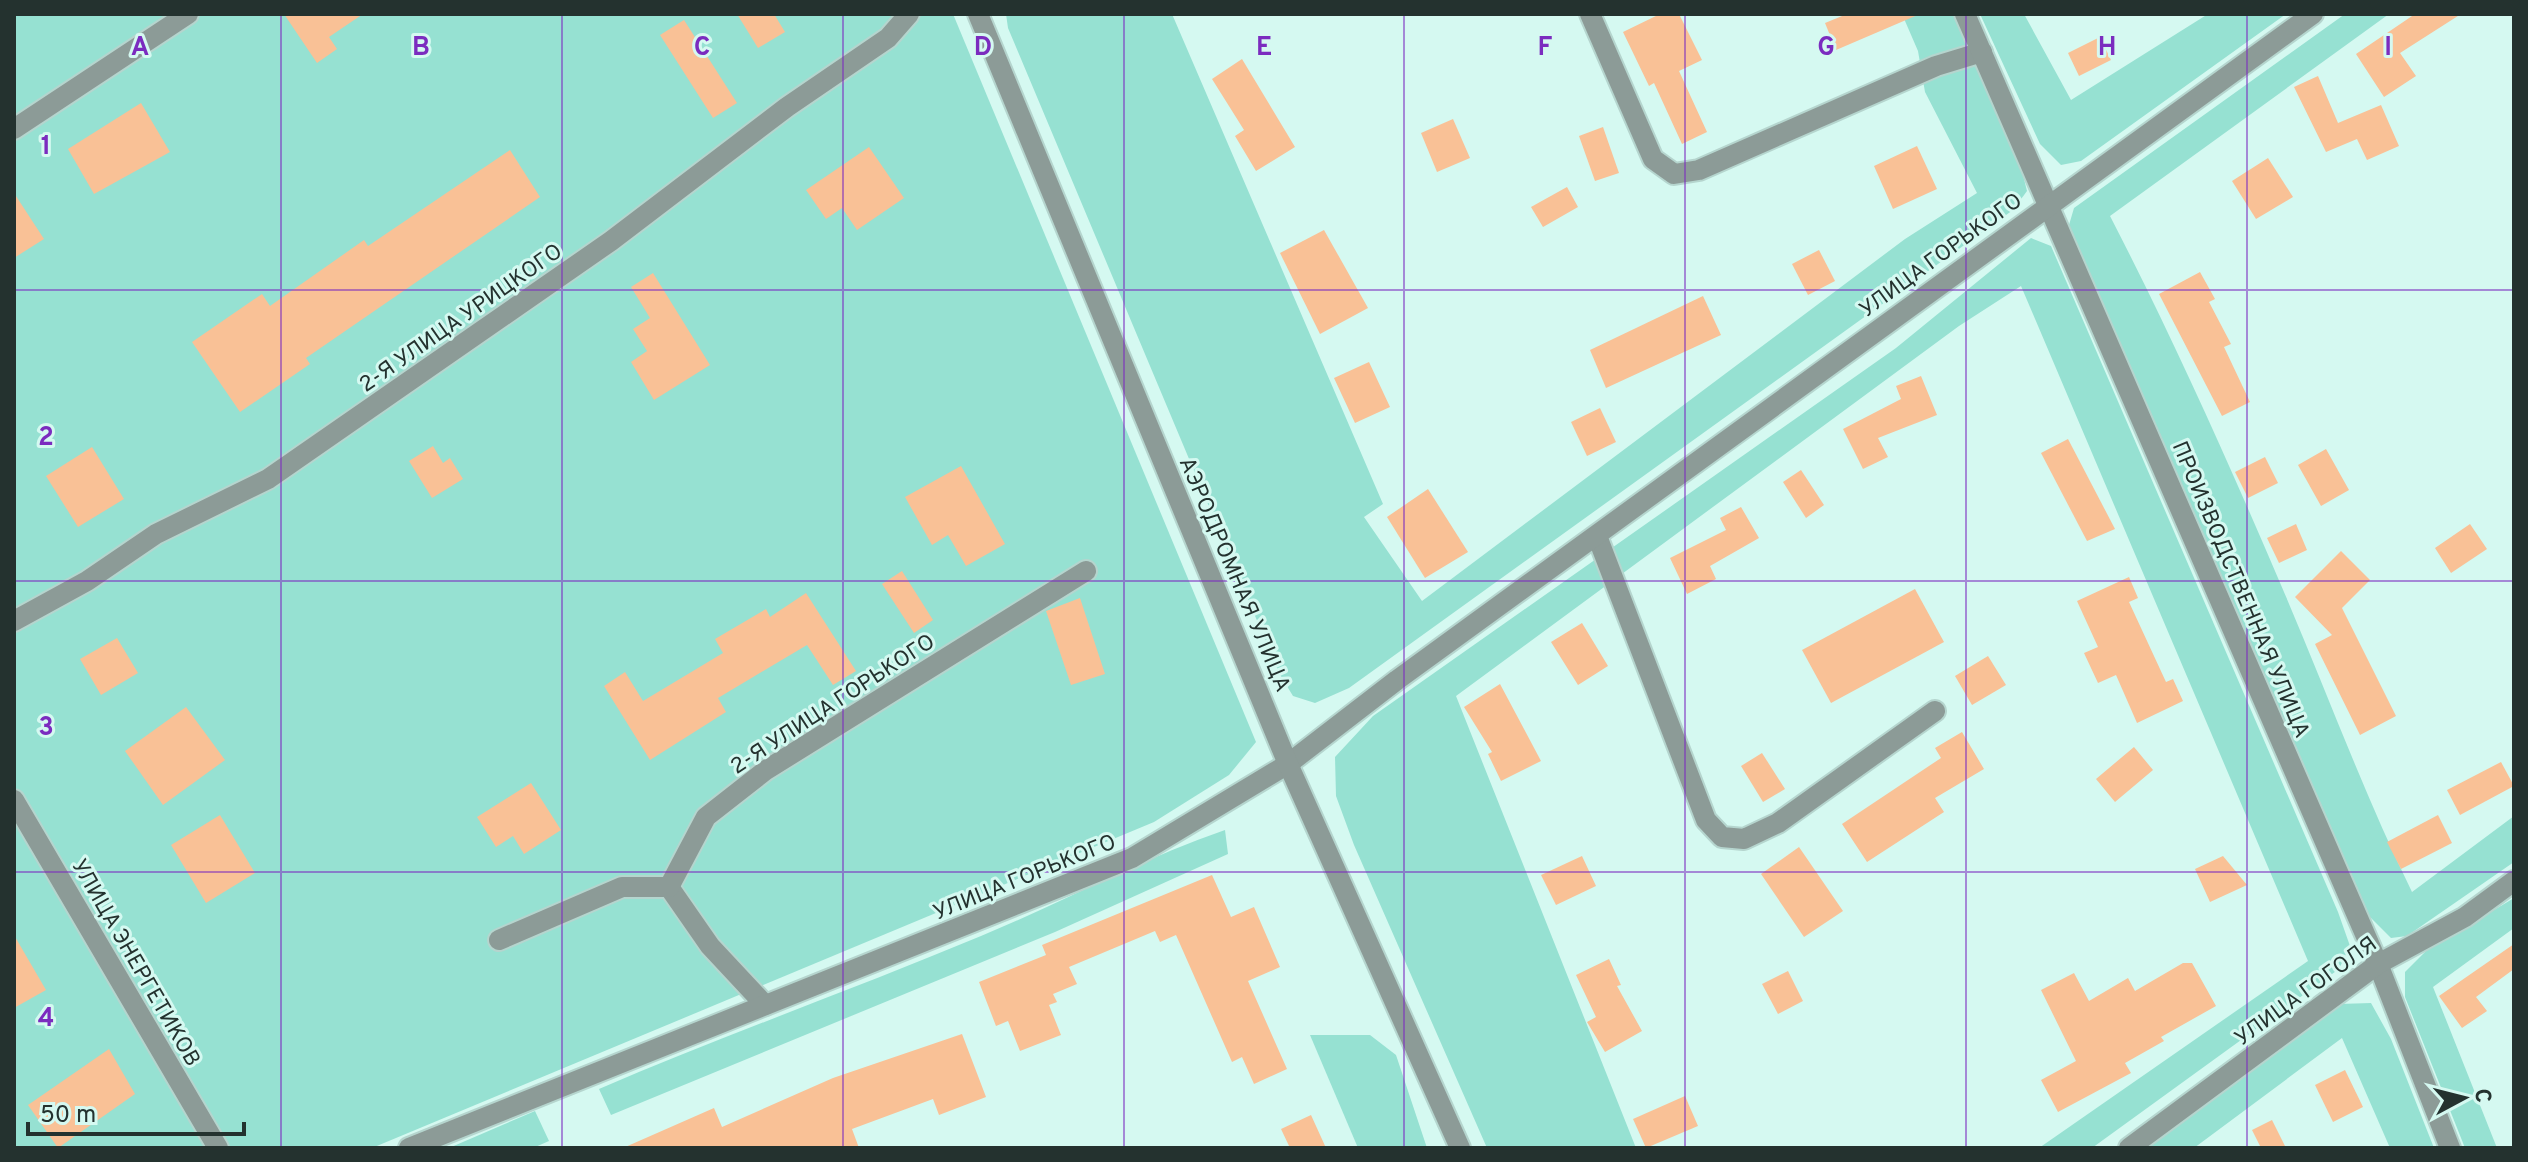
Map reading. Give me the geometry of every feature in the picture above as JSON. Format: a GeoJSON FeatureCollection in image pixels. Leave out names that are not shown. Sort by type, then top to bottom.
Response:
{"type":"FeatureCollection","features":[{"type":"Feature","properties":{"kind":"street"},"geometry":{"type":"LineString","coordinates":[[14,129],[188,14]]}},
{"type":"Feature","properties":{"kind":"street","name":"2-Я УЛИЦА УРИЦКОГО"},"geometry":{"type":"LineString","coordinates":[[14,621],[87,581],[156,534],[268,479],[611,241],[787,107],[888,38],[909,14]]}},
{"type":"Feature","properties":{"kind":"street","name":"АЭРОДРОМНАЯ УЛИЦА"},"geometry":{"type":"LineString","coordinates":[[978,14],[1288,764],[1460,1148]]}},
{"type":"Feature","properties":{"kind":"street"},"geometry":{"type":"LineString","coordinates":[[1590,14],[1653,159],[1674,174],[1699,170],[1936,66],[1982,52]]}},
{"type":"Feature","properties":{"kind":"street","name":"ПРОИЗВОДСТВЕННАЯ УЛИЦА"},"geometry":{"type":"LineString","coordinates":[[1965,14],[2378,964],[2450,1148]]}},
{"type":"Feature","properties":{"kind":"street","name":"УЛИЦА ГОРЬКОГО"},"geometry":{"type":"LineString","coordinates":[[409,1148],[1132,858],[1288,764],[1397,680],[2313,14]]}},
{"type":"Feature","properties":{"kind":"street"},"geometry":{"type":"LineString","coordinates":[[1597,536],[1706,820],[1722,837],[1744,839],[1778,823],[1935,711]]}},
{"type":"Feature","properties":{"kind":"street","name":"2-Я УЛИЦА ГОРЬКОГО"},"geometry":{"type":"LineString","coordinates":[[669,887],[706,817],[766,770],[1086,571]]}},
{"type":"Feature","properties":{"kind":"street","name":"УЛИЦА ЭНЕРГЕТИКОВ"},"geometry":{"type":"LineString","coordinates":[[14,800],[218,1148]]}},
{"type":"Feature","properties":{"kind":"street","name":"УЛИЦА ГОГОЛЯ"},"geometry":{"type":"LineString","coordinates":[[2129,1148],[2378,964],[2465,917],[2514,881]]}},
{"type":"Feature","properties":{"kind":"street"},"geometry":{"type":"LineString","coordinates":[[499,940],[622,887],[669,887],[710,946],[765,1005]]}},
{"type":"Feature","properties":{"kind":"green space"},"geometry":{"type":"Polygon","coordinates":[[[14,14],[953,14],[1256,742],[1229,775],[1154,822],[372,1148],[14,1148],[14,14]]]}},
{"type":"Feature","properties":{"kind":"green space"},"geometry":{"type":"Polygon","coordinates":[[[1006,14],[1172,14],[1383,504],[1364,517],[1422,601],[1905,239],[1977,193],[1925,92],[1918,51],[1902,14],[1954,14],[2021,167],[2027,191],[2013,210],[1349,688],[1315,703],[1293,696],[1279,673],[1008,28],[1006,14]]]}},
{"type":"Feature","properties":{"kind":"green space"},"geometry":{"type":"Polygon","coordinates":[[[1980,14],[2024,14],[2071,100],[2208,14],[2286,14],[2081,161],[2061,165],[2040,144],[1980,14]]]}},
{"type":"Feature","properties":{"kind":"green space"},"geometry":{"type":"Polygon","coordinates":[[[2345,14],[2389,14],[2110,216],[2220,445],[2412,892],[2514,816],[2514,862],[2407,936],[2391,938],[2370,917],[2069,225],[2074,208],[2345,14]]]}},
{"type":"Feature","properties":{"kind":"green space"},"geometry":{"type":"Polygon","coordinates":[[[2031,238],[2051,246],[2338,912],[2350,946],[2339,969],[2092,1148],[2039,1148],[2308,961],[2021,286],[1959,326],[1456,696],[1636,1148],[1487,1148],[1354,845],[1336,796],[1335,757],[1373,716],[1896,348],[2031,238]]]}},
{"type":"Feature","properties":{"kind":"green space"},"geometry":{"type":"Polygon","coordinates":[[[1225,830],[1228,854],[1055,932],[611,1115],[599,1089],[981,936],[1163,854],[1225,830]]]}},
{"type":"Feature","properties":{"kind":"green space"},"geometry":{"type":"Polygon","coordinates":[[[2514,898],[2514,928],[2433,987],[2497,1148],[2465,1148],[2405,997],[2405,972],[2426,951],[2514,898]]]}},
{"type":"Feature","properties":{"kind":"green space"},"geometry":{"type":"Polygon","coordinates":[[[2371,1003],[2391,1039],[2434,1148],[2390,1148],[2342,1038],[2194,1148],[2139,1148],[2339,1004],[2371,1003]]]}},
{"type":"Feature","properties":{"kind":"green space"},"geometry":{"type":"Polygon","coordinates":[[[1310,1035],[1370,1035],[1396,1055],[1427,1148],[1358,1148],[1310,1035]]]}},
{"type":"Feature","properties":{"kind":"green space"},"geometry":{"type":"Polygon","coordinates":[[[535,1111],[549,1141],[533,1148],[449,1148],[535,1111]]]}},
{"type":"Feature","properties":{"kind":"building"},"geometry":{"type":"Polygon","coordinates":[[[284,14],[363,14],[329,37],[337,49],[317,63],[284,14]]]}},
{"type":"Feature","properties":{"kind":"building"},"geometry":{"type":"Polygon","coordinates":[[[737,14],[774,14],[785,32],[758,48],[737,14]]]}},
{"type":"Feature","properties":{"kind":"building"},"geometry":{"type":"Polygon","coordinates":[[[1660,14],[1679,14],[1702,60],[1679,71],[1707,132],[1682,144],[1654,83],[1649,86],[1623,32],[1660,14]]]}},
{"type":"Feature","properties":{"kind":"building"},"geometry":{"type":"Polygon","coordinates":[[[1847,14],[1920,14],[1836,50],[1825,23],[1847,14]]]}},
{"type":"Feature","properties":{"kind":"building"},"geometry":{"type":"Polygon","coordinates":[[[2415,14],[2461,14],[2400,53],[2416,76],[2384,97],[2356,54],[2415,14]]]}},
{"type":"Feature","properties":{"kind":"building"},"geometry":{"type":"Polygon","coordinates":[[[684,20],[737,103],[713,118],[660,35],[684,20]]]}},
{"type":"Feature","properties":{"kind":"building"},"geometry":{"type":"Polygon","coordinates":[[[2100,37],[2111,60],[2079,76],[2068,53],[2100,37]]]}},
{"type":"Feature","properties":{"kind":"building"},"geometry":{"type":"Polygon","coordinates":[[[1242,59],[1295,147],[1256,171],[1235,136],[1244,130],[1212,79],[1242,59]]]}},
{"type":"Feature","properties":{"kind":"building"},"geometry":{"type":"Polygon","coordinates":[[[2318,76],[2338,123],[2381,105],[2399,146],[2367,160],[2357,139],[2326,152],[2294,87],[2318,76]]]}},
{"type":"Feature","properties":{"kind":"building"},"geometry":{"type":"Polygon","coordinates":[[[141,103],[170,152],[94,194],[68,149],[141,103]]]}},
{"type":"Feature","properties":{"kind":"building"},"geometry":{"type":"Polygon","coordinates":[[[1453,119],[1470,158],[1437,172],[1421,133],[1453,119]]]}},
{"type":"Feature","properties":{"kind":"building"},"geometry":{"type":"Polygon","coordinates":[[[1603,127],[1619,173],[1595,181],[1579,136],[1603,127]]]}},
{"type":"Feature","properties":{"kind":"building"},"geometry":{"type":"Polygon","coordinates":[[[1917,146],[1937,189],[1893,209],[1874,166],[1917,146]]]}},
{"type":"Feature","properties":{"kind":"building"},"geometry":{"type":"Polygon","coordinates":[[[869,147],[904,198],[857,230],[842,208],[826,219],[806,190],[869,147]]]}},
{"type":"Feature","properties":{"kind":"building"},"geometry":{"type":"Polygon","coordinates":[[[510,150],[540,197],[306,358],[310,364],[240,412],[192,342],[262,294],[270,306],[364,240],[368,246],[510,150]]]}},
{"type":"Feature","properties":{"kind":"building"},"geometry":{"type":"Polygon","coordinates":[[[2268,158],[2293,197],[2256,219],[2232,181],[2268,158]]]}},
{"type":"Feature","properties":{"kind":"building"},"geometry":{"type":"Polygon","coordinates":[[[1567,187],[1578,207],[1543,227],[1531,207],[1567,187]]]}},
{"type":"Feature","properties":{"kind":"building"},"geometry":{"type":"Polygon","coordinates":[[[14,193],[44,239],[14,258],[14,193]]]}},
{"type":"Feature","properties":{"kind":"building"},"geometry":{"type":"Polygon","coordinates":[[[1324,230],[1368,308],[1320,334],[1280,253],[1324,230]]]}},
{"type":"Feature","properties":{"kind":"building"},"geometry":{"type":"Polygon","coordinates":[[[1819,250],[1835,281],[1808,295],[1792,264],[1819,250]]]}},
{"type":"Feature","properties":{"kind":"building"},"geometry":{"type":"Polygon","coordinates":[[[2200,272],[2215,299],[2209,302],[2231,344],[2224,347],[2250,402],[2222,416],[2159,294],[2200,272]]]}},
{"type":"Feature","properties":{"kind":"building"},"geometry":{"type":"Polygon","coordinates":[[[653,273],[710,365],[654,400],[631,362],[647,351],[633,329],[650,318],[631,287],[653,273]]]}},
{"type":"Feature","properties":{"kind":"building"},"geometry":{"type":"Polygon","coordinates":[[[1703,296],[1721,335],[1606,388],[1590,350],[1703,296]]]}},
{"type":"Feature","properties":{"kind":"building"},"geometry":{"type":"Polygon","coordinates":[[[1369,362],[1390,407],[1355,423],[1334,378],[1369,362]]]}},
{"type":"Feature","properties":{"kind":"building"},"geometry":{"type":"Polygon","coordinates":[[[1921,376],[1937,415],[1878,438],[1888,457],[1863,469],[1843,429],[1901,399],[1896,386],[1921,376]]]}},
{"type":"Feature","properties":{"kind":"building"},"geometry":{"type":"Polygon","coordinates":[[[1600,408],[1616,442],[1587,456],[1571,422],[1600,408]]]}},
{"type":"Feature","properties":{"kind":"building"},"geometry":{"type":"Polygon","coordinates":[[[2068,439],[2115,529],[2087,541],[2041,453],[2068,439]]]}},
{"type":"Feature","properties":{"kind":"building"},"geometry":{"type":"Polygon","coordinates":[[[433,446],[443,463],[450,458],[463,479],[432,498],[409,461],[433,446]]]}},
{"type":"Feature","properties":{"kind":"building"},"geometry":{"type":"Polygon","coordinates":[[[92,447],[124,499],[78,527],[46,476],[92,447]]]}},
{"type":"Feature","properties":{"kind":"building"},"geometry":{"type":"Polygon","coordinates":[[[2326,449],[2349,490],[2321,506],[2298,465],[2326,449]]]}},
{"type":"Feature","properties":{"kind":"building"},"geometry":{"type":"Polygon","coordinates":[[[2265,457],[2278,483],[2248,498],[2235,472],[2265,457]]]}},
{"type":"Feature","properties":{"kind":"building"},"geometry":{"type":"Polygon","coordinates":[[[961,466],[1005,544],[966,566],[948,535],[932,545],[905,497],[961,466]]]}},
{"type":"Feature","properties":{"kind":"building"},"geometry":{"type":"Polygon","coordinates":[[[1801,470],[1824,505],[1806,518],[1783,482],[1801,470]]]}},
{"type":"Feature","properties":{"kind":"building"},"geometry":{"type":"Polygon","coordinates":[[[1428,489],[1468,552],[1425,578],[1387,517],[1428,489]]]}},
{"type":"Feature","properties":{"kind":"building"},"geometry":{"type":"Polygon","coordinates":[[[1741,507],[1759,538],[1710,566],[1716,579],[1687,594],[1670,558],[1726,530],[1720,518],[1741,507]]]}},
{"type":"Feature","properties":{"kind":"building"},"geometry":{"type":"Polygon","coordinates":[[[2296,524],[2307,550],[2279,563],[2267,538],[2296,524]]]}},
{"type":"Feature","properties":{"kind":"building"},"geometry":{"type":"Polygon","coordinates":[[[2470,524],[2487,549],[2451,573],[2435,548],[2470,524]]]}},
{"type":"Feature","properties":{"kind":"building"},"geometry":{"type":"Polygon","coordinates":[[[2341,551],[2370,580],[2342,608],[2396,716],[2360,735],[2315,644],[2332,635],[2295,597],[2341,551]]]}},
{"type":"Feature","properties":{"kind":"building"},"geometry":{"type":"Polygon","coordinates":[[[902,571],[933,620],[914,633],[882,584],[902,571]]]}},
{"type":"Feature","properties":{"kind":"building"},"geometry":{"type":"Polygon","coordinates":[[[2129,577],[2138,598],[2129,602],[2166,682],[2173,679],[2183,701],[2137,723],[2116,675],[2098,683],[2084,653],[2098,647],[2077,601],[2129,577]]]}},
{"type":"Feature","properties":{"kind":"building"},"geometry":{"type":"Polygon","coordinates":[[[1915,589],[1944,642],[1831,703],[1802,650],[1915,589]]]}},
{"type":"Feature","properties":{"kind":"building"},"geometry":{"type":"Polygon","coordinates":[[[806,593],[856,671],[833,685],[807,645],[718,698],[726,712],[650,760],[604,686],[625,672],[643,701],[723,653],[715,639],[766,609],[770,617],[806,593]]]}},
{"type":"Feature","properties":{"kind":"building"},"geometry":{"type":"Polygon","coordinates":[[[1080,598],[1105,674],[1071,685],[1046,611],[1080,598]]]}},
{"type":"Feature","properties":{"kind":"building"},"geometry":{"type":"Polygon","coordinates":[[[1582,623],[1608,666],[1578,685],[1551,642],[1582,623]]]}},
{"type":"Feature","properties":{"kind":"building"},"geometry":{"type":"Polygon","coordinates":[[[117,638],[138,673],[101,695],[80,659],[117,638]]]}},
{"type":"Feature","properties":{"kind":"building"},"geometry":{"type":"Polygon","coordinates":[[[1988,656],[2006,685],[1972,705],[1955,676],[1988,656]]]}},
{"type":"Feature","properties":{"kind":"building"},"geometry":{"type":"Polygon","coordinates":[[[1500,684],[1541,761],[1501,781],[1488,754],[1492,752],[1464,707],[1500,684]]]}},
{"type":"Feature","properties":{"kind":"building"},"geometry":{"type":"Polygon","coordinates":[[[186,707],[225,760],[163,805],[125,751],[186,707]]]}},
{"type":"Feature","properties":{"kind":"building"},"geometry":{"type":"Polygon","coordinates":[[[1962,732],[1984,769],[1935,798],[1944,812],[1867,862],[1842,824],[1941,758],[1935,748],[1962,732]]]}},
{"type":"Feature","properties":{"kind":"building"},"geometry":{"type":"Polygon","coordinates":[[[2134,747],[2153,770],[2115,802],[2096,779],[2134,747]]]}},
{"type":"Feature","properties":{"kind":"building"},"geometry":{"type":"Polygon","coordinates":[[[1762,753],[1785,789],[1763,802],[1741,766],[1762,753]]]}},
{"type":"Feature","properties":{"kind":"building"},"geometry":{"type":"Polygon","coordinates":[[[2501,762],[2514,786],[2460,815],[2447,790],[2501,762]]]}},
{"type":"Feature","properties":{"kind":"building"},"geometry":{"type":"Polygon","coordinates":[[[531,783],[561,830],[524,854],[513,836],[496,847],[477,817],[531,783]]]}},
{"type":"Feature","properties":{"kind":"building"},"geometry":{"type":"Polygon","coordinates":[[[220,815],[255,873],[206,903],[171,845],[220,815]]]}},
{"type":"Feature","properties":{"kind":"building"},"geometry":{"type":"Polygon","coordinates":[[[2438,815],[2452,843],[2401,869],[2387,842],[2438,815]]]}},
{"type":"Feature","properties":{"kind":"building"},"geometry":{"type":"Polygon","coordinates":[[[1799,847],[1843,911],[1804,937],[1761,874],[1799,847]]]}},
{"type":"Feature","properties":{"kind":"building"},"geometry":{"type":"Polygon","coordinates":[[[1582,856],[1596,886],[1556,905],[1541,875],[1582,856]]]}},
{"type":"Feature","properties":{"kind":"building"},"geometry":{"type":"Polygon","coordinates":[[[2223,856],[2247,885],[2210,902],[2195,869],[2223,856]]]}},
{"type":"Feature","properties":{"kind":"building"},"geometry":{"type":"Polygon","coordinates":[[[1212,875],[1231,917],[1254,907],[1280,967],[1248,981],[1287,1069],[1254,1084],[1242,1057],[1232,1062],[1176,935],[1160,942],[1155,931],[1069,967],[1077,984],[1053,994],[1057,1002],[1049,1005],[1061,1035],[1020,1051],[1008,1021],[996,1026],[979,982],[1046,955],[1042,945],[1212,875]]]}},
{"type":"Feature","properties":{"kind":"building"},"geometry":{"type":"Polygon","coordinates":[[[14,935],[46,990],[14,1008],[14,935]]]}},
{"type":"Feature","properties":{"kind":"building"},"geometry":{"type":"Polygon","coordinates":[[[2514,944],[2514,969],[2476,997],[2487,1011],[2462,1028],[2439,996],[2514,944]]]}},
{"type":"Feature","properties":{"kind":"building"},"geometry":{"type":"Polygon","coordinates":[[[1609,959],[1621,985],[1617,986],[1642,1031],[1605,1052],[1587,1022],[1596,1017],[1576,975],[1609,959]]]}},
{"type":"Feature","properties":{"kind":"building"},"geometry":{"type":"Polygon","coordinates":[[[2183,963],[2192,963],[2216,1006],[2161,1037],[2164,1041],[2125,1063],[2131,1073],[2058,1112],[2041,1080],[2076,1061],[2041,990],[2074,973],[2089,1001],[2128,978],[2135,991],[2183,963]]]}},
{"type":"Feature","properties":{"kind":"building"},"geometry":{"type":"Polygon","coordinates":[[[1788,971],[1803,1001],[1778,1014],[1762,984],[1788,971]]]}},
{"type":"Feature","properties":{"kind":"building"},"geometry":{"type":"Polygon","coordinates":[[[962,1034],[986,1097],[939,1115],[933,1099],[852,1129],[859,1148],[623,1148],[714,1108],[722,1127],[833,1078],[962,1034]]]}},
{"type":"Feature","properties":{"kind":"building"},"geometry":{"type":"Polygon","coordinates":[[[109,1049],[135,1094],[58,1148],[28,1105],[109,1049]]]}},
{"type":"Feature","properties":{"kind":"building"},"geometry":{"type":"Polygon","coordinates":[[[2345,1070],[2363,1107],[2333,1122],[2315,1085],[2345,1070]]]}},
{"type":"Feature","properties":{"kind":"building"},"geometry":{"type":"Polygon","coordinates":[[[1685,1096],[1698,1126],[1646,1148],[1633,1119],[1685,1096]]]}},
{"type":"Feature","properties":{"kind":"building"},"geometry":{"type":"Polygon","coordinates":[[[1311,1115],[1326,1148],[1290,1148],[1281,1129],[1311,1115]]]}},
{"type":"Feature","properties":{"kind":"building"},"geometry":{"type":"Polygon","coordinates":[[[2272,1120],[2286,1148],[2261,1148],[2252,1130],[2272,1120]]]}}]}
